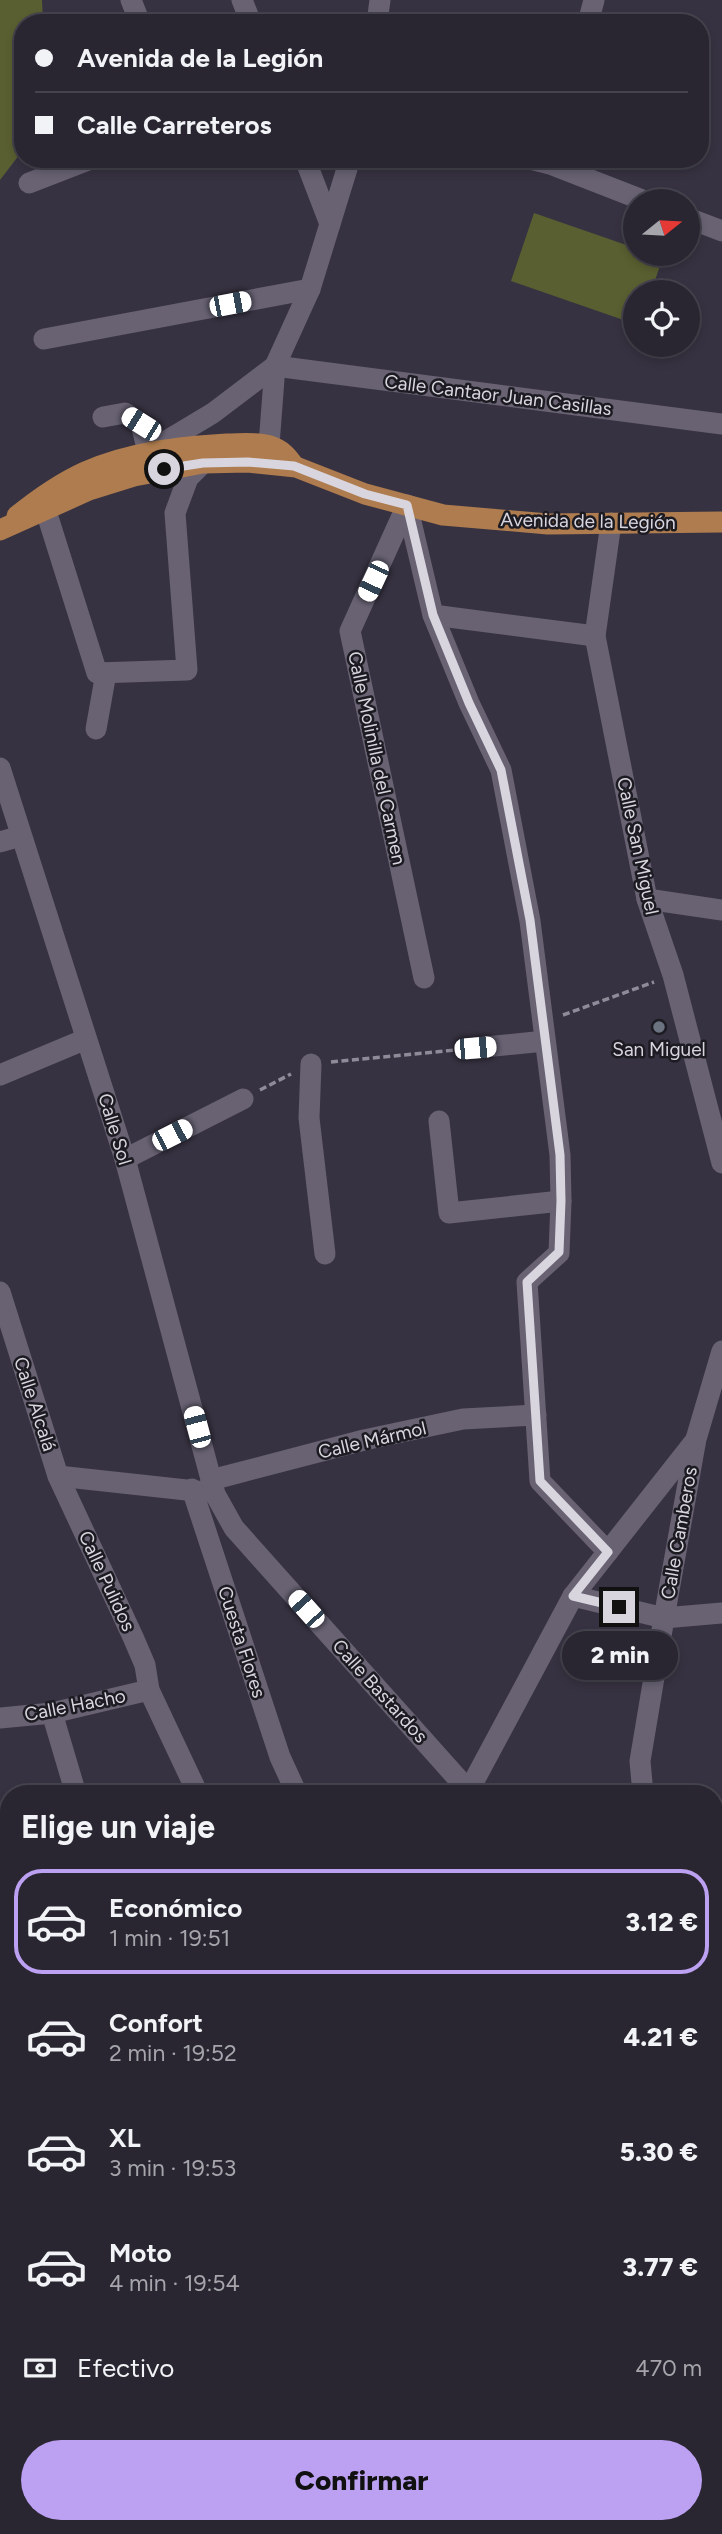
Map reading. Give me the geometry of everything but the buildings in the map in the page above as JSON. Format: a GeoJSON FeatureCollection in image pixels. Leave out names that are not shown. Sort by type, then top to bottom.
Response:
{"type":"FeatureCollection","features":[{"type":"Feature","properties":{"kind":"main road","name":"Avenida de la Legión"},"geometry":{"type":"LineString","coordinates":[[0,530],[41,497],[83,473],[148,452],[196,446],[269,445],[285,453],[294,466]]}},
{"type":"Feature","properties":{"kind":"main road","name":"Avenida de la Legión"},"geometry":{"type":"LineString","coordinates":[[0,530],[89,490],[134,476],[208,463],[248,462],[294,466],[365,494],[443,515],[548,524],[722,522]]}},
{"type":"Feature","properties":{"kind":"street"},"geometry":{"type":"LineString","coordinates":[[29,183],[68,168]]}},
{"type":"Feature","properties":{"kind":"street"},"geometry":{"type":"LineString","coordinates":[[308,168],[330,223]]}},
{"type":"Feature","properties":{"kind":"street"},"geometry":{"type":"LineString","coordinates":[[269,445],[275,366],[310,289],[347,168]]}},
{"type":"Feature","properties":{"kind":"street"},"geometry":{"type":"LineString","coordinates":[[562,168],[623,192]]}},
{"type":"Feature","properties":{"kind":"street"},"geometry":{"type":"LineString","coordinates":[[700,223],[722,232]]}},
{"type":"Feature","properties":{"kind":"street"},"geometry":{"type":"LineString","coordinates":[[44,339],[310,289]]}},
{"type":"Feature","properties":{"kind":"street"},"geometry":{"type":"LineString","coordinates":[[103,417],[125,413],[141,424],[148,452],[213,413],[275,366]]}},
{"type":"Feature","properties":{"kind":"street","name":"Calle Cantaor Juan Casillas"},"geometry":{"type":"LineString","coordinates":[[275,366],[722,424]]}},
{"type":"Feature","properties":{"kind":"street","name":"Avenida de la Legión"},"geometry":{"type":"LineString","coordinates":[[208,463],[223,453],[244,454],[269,445]]}},
{"type":"Feature","properties":{"kind":"street"},"geometry":{"type":"LineString","coordinates":[[46,511],[97,673],[187,670],[175,513],[187,478],[208,463]]}},
{"type":"Feature","properties":{"kind":"street"},"geometry":{"type":"LineString","coordinates":[[407,505],[433,615],[469,703],[501,770],[530,920],[560,1155],[561,1201],[559,1252],[527,1282],[540,1481],[608,1552]]}},
{"type":"Feature","properties":{"kind":"street","name":"Calle Molinilla del Carmen"},"geometry":{"type":"LineString","coordinates":[[407,505],[350,631],[424,978]]}},
{"type":"Feature","properties":{"kind":"street","name":"Calle San Miguel"},"geometry":{"type":"LineString","coordinates":[[611,523],[595,636],[647,899],[673,975],[722,1163]]}},
{"type":"Feature","properties":{"kind":"street"},"geometry":{"type":"LineString","coordinates":[[433,615],[595,636]]}},
{"type":"Feature","properties":{"kind":"street"},"geometry":{"type":"LineString","coordinates":[[96,729],[106,673]]}},
{"type":"Feature","properties":{"kind":"street","name":"Calle Sol"},"geometry":{"type":"LineString","coordinates":[[0,768],[125,1159],[213,1487]]}},
{"type":"Feature","properties":{"kind":"street"},"geometry":{"type":"LineString","coordinates":[[0,842],[21,836]]}},
{"type":"Feature","properties":{"kind":"street"},"geometry":{"type":"LineString","coordinates":[[647,899],[722,910]]}},
{"type":"Feature","properties":{"kind":"street"},"geometry":{"type":"LineString","coordinates":[[475,1048],[544,1032]]}},
{"type":"Feature","properties":{"kind":"street"},"geometry":{"type":"LineString","coordinates":[[0,1075],[86,1039]]}},
{"type":"Feature","properties":{"kind":"street"},"geometry":{"type":"LineString","coordinates":[[311,1064],[309,1118],[326,1254]]}},
{"type":"Feature","properties":{"kind":"street"},"geometry":{"type":"LineString","coordinates":[[125,1159],[243,1099]]}},
{"type":"Feature","properties":{"kind":"street"},"geometry":{"type":"LineString","coordinates":[[439,1121],[449,1213],[561,1201]]}},
{"type":"Feature","properties":{"kind":"street","name":"Calle Alcalá"},"geometry":{"type":"LineString","coordinates":[[0,1292],[58,1476]]}},
{"type":"Feature","properties":{"kind":"street"},"geometry":{"type":"LineString","coordinates":[[472,1785],[573,1596],[696,1439],[722,1351]]}},
{"type":"Feature","properties":{"kind":"street","name":"Calle Mármol"},"geometry":{"type":"LineString","coordinates":[[213,1487],[364,1440],[464,1419],[536,1415]]}},
{"type":"Feature","properties":{"kind":"street","name":"Calle Camberos"},"geometry":{"type":"LineString","coordinates":[[642,1785],[640,1761],[696,1439]]}},
{"type":"Feature","properties":{"kind":"street"},"geometry":{"type":"LineString","coordinates":[[58,1476],[192,1489],[213,1487]]}},
{"type":"Feature","properties":{"kind":"street","name":"Calle Pulidos"},"geometry":{"type":"LineString","coordinates":[[58,1476],[145,1665],[149,1690],[194,1785]]}},
{"type":"Feature","properties":{"kind":"street","name":"Calle Bastardos"},"geometry":{"type":"LineString","coordinates":[[213,1487],[234,1528],[462,1785]]}},
{"type":"Feature","properties":{"kind":"street","name":"Cuesta Flores"},"geometry":{"type":"LineString","coordinates":[[192,1489],[280,1757],[293,1785]]}},
{"type":"Feature","properties":{"kind":"street"},"geometry":{"type":"LineString","coordinates":[[573,1596],[664,1618],[722,1613]]}},
{"type":"Feature","properties":{"kind":"street","name":"Calle Hacho"},"geometry":{"type":"LineString","coordinates":[[0,1718],[52,1713],[149,1690]]}},
{"type":"Feature","properties":{"kind":"street"},"geometry":{"type":"LineString","coordinates":[[52,1713],[73,1785]]}},
{"type":"Feature","properties":{"kind":"path"},"geometry":{"type":"LineString","coordinates":[[544,1032],[673,975]]}},
{"type":"Feature","properties":{"kind":"path"},"geometry":{"type":"LineString","coordinates":[[243,1099],[311,1064],[475,1048]]}},
{"type":"Feature","properties":{"kind":"green space"},"geometry":{"type":"Polygon","coordinates":[[[0,0],[42,0],[43,14],[14,14],[14,162],[0,180],[0,0]]]}},
{"type":"Feature","properties":{"kind":"green space"},"geometry":{"type":"Polygon","coordinates":[[[534,213],[623,244],[623,266],[660,266],[655,280],[623,280],[623,320],[511,281],[534,213]]]}},
{"type":"Feature","properties":{"kind":"place","name":"San Miguel"},"geometry":{"type":"Point","coordinates":[659,1027]}},
{"type":"Feature","properties":{"kind":"route"},"geometry":{"type":"LineString","coordinates":[[164,469],[203,463],[248,462],[294,466],[365,494],[407,505],[433,615],[469,703],[501,770],[530,920],[560,1155],[561,1201],[559,1252],[527,1282],[540,1481],[608,1552],[573,1596],[619,1607]]}}]}
